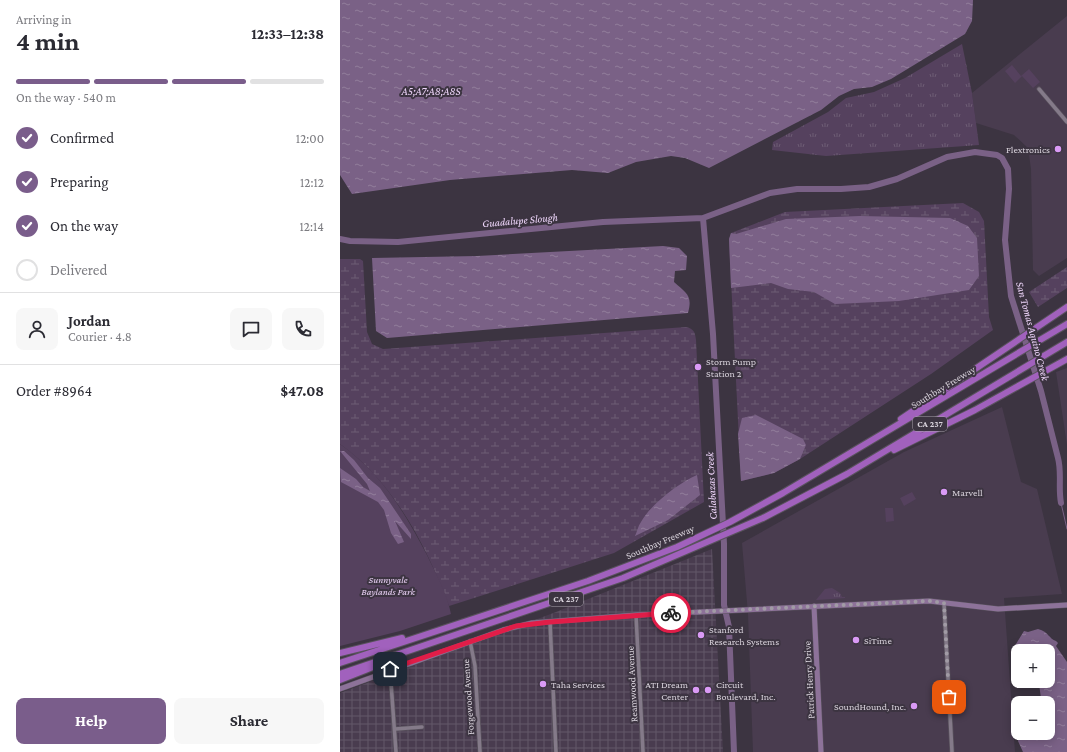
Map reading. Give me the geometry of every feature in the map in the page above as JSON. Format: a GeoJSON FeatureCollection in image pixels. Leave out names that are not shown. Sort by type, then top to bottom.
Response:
{"type":"FeatureCollection","features":[{"type":"Feature","properties":{"kind":"highway"},"geometry":{"type":"LineString","coordinates":[[866,444],[1033,328],[1067,307]]}},
{"type":"Feature","properties":{"kind":"highway","name":"Southbay Freeway"},"geometry":{"type":"LineString","coordinates":[[340,663],[607,574],[711,531],[783,493],[1067,324]]}},
{"type":"Feature","properties":{"kind":"highway","name":"Southbay Freeway"},"geometry":{"type":"LineString","coordinates":[[340,674],[598,587],[654,566],[776,512],[847,474],[1067,342]]}},
{"type":"Feature","properties":{"kind":"highway"},"geometry":{"type":"LineString","coordinates":[[847,474],[975,410],[1067,359]]}},
{"type":"Feature","properties":{"kind":"highway"},"geometry":{"type":"LineString","coordinates":[[340,653],[448,627]]}},
{"type":"Feature","properties":{"kind":"highway"},"geometry":{"type":"LineString","coordinates":[[340,680],[417,648]]}},
{"type":"Feature","properties":{"kind":"street"},"geometry":{"type":"LineString","coordinates":[[1039,89],[1067,122]]}},
{"type":"Feature","properties":{"kind":"street"},"geometry":{"type":"LineString","coordinates":[[340,689],[390,669],[516,626],[550,622],[636,615],[929,601],[998,609],[1067,605]]}},
{"type":"Feature","properties":{"kind":"street"},"geometry":{"type":"LineString","coordinates":[[944,603],[952,752]]}},
{"type":"Feature","properties":{"kind":"street","name":"Patrick Henry Drive"},"geometry":{"type":"LineString","coordinates":[[814,606],[822,752]]}},
{"type":"Feature","properties":{"kind":"street","name":"Reamwood Avenue"},"geometry":{"type":"LineString","coordinates":[[636,615],[643,752]]}},
{"type":"Feature","properties":{"kind":"street"},"geometry":{"type":"LineString","coordinates":[[550,622],[556,752]]}},
{"type":"Feature","properties":{"kind":"street","name":"Forgewood Avenue"},"geometry":{"type":"LineString","coordinates":[[470,641],[476,666],[480,752]]}},
{"type":"Feature","properties":{"kind":"street"},"geometry":{"type":"LineString","coordinates":[[390,669],[396,752]]}},
{"type":"Feature","properties":{"kind":"street"},"geometry":{"type":"LineString","coordinates":[[394,729],[422,727]]}},
{"type":"Feature","properties":{"kind":"shaded area"},"geometry":{"type":"Polygon","coordinates":[[[1067,16],[1067,258],[1039,276],[1033,270],[1031,169],[1028,148],[1014,135],[976,123],[972,93],[1067,16]]]}},
{"type":"Feature","properties":{"kind":"shaded area"},"geometry":{"type":"Polygon","coordinates":[[[1067,368],[1067,445],[1056,372],[1067,368]]]}},
{"type":"Feature","properties":{"kind":"shaded area"},"geometry":{"type":"Polygon","coordinates":[[[1002,407],[1021,482],[1037,489],[1062,594],[1004,598],[1011,696],[1011,740],[1014,740],[1015,752],[753,752],[748,614],[742,543],[904,452],[1002,407]]]}},
{"type":"Feature","properties":{"kind":"shaded area"},"geometry":{"type":"Polygon","coordinates":[[[712,549],[723,752],[340,752],[340,693],[556,612],[712,549]]]}},
{"type":"Feature","properties":{"kind":"green space"},"geometry":{"type":"Polygon","coordinates":[[[962,44],[972,93],[979,145],[826,156],[772,150],[773,142],[828,112],[846,98],[874,92],[905,78],[962,44]]]}},
{"type":"Feature","properties":{"kind":"green space"},"geometry":{"type":"Polygon","coordinates":[[[1012,65],[1021,76],[1029,69],[1040,82],[1033,88],[1022,76],[1015,83],[1005,71],[1012,65]]]}},
{"type":"Feature","properties":{"kind":"green space"},"geometry":{"type":"Polygon","coordinates":[[[963,203],[979,212],[984,221],[989,317],[993,330],[931,374],[800,459],[774,473],[741,481],[729,239],[731,233],[785,212],[963,203]]]}},
{"type":"Feature","properties":{"kind":"green space"},"geometry":{"type":"Polygon","coordinates":[[[340,259],[360,259],[363,261],[367,332],[372,344],[383,349],[686,327],[691,329],[695,333],[696,340],[704,502],[614,553],[449,606],[419,538],[392,496],[377,477],[340,444],[340,259]]]}},
{"type":"Feature","properties":{"kind":"green space"},"geometry":{"type":"Polygon","coordinates":[[[1067,267],[1067,288],[1038,307],[1029,292],[1067,267]]]}},
{"type":"Feature","properties":{"kind":"green space","name":"Sunnyvale Baylands Park"},"geometry":{"type":"Polygon","coordinates":[[[340,444],[380,480],[400,508],[427,555],[444,591],[451,614],[400,631],[340,646],[340,444]]]}},
{"type":"Feature","properties":{"kind":"green space"},"geometry":{"type":"Polygon","coordinates":[[[912,492],[916,499],[904,506],[900,498],[912,492]]]}},
{"type":"Feature","properties":{"kind":"green space"},"geometry":{"type":"Polygon","coordinates":[[[885,508],[893,508],[894,521],[886,522],[885,508]]]}},
{"type":"Feature","properties":{"kind":"green space"},"geometry":{"type":"Polygon","coordinates":[[[832,588],[845,598],[816,600],[825,589],[832,588]]]}},
{"type":"Feature","properties":{"kind":"water","name":"A5;A7;A8;A8S"},"geometry":{"type":"Polygon","coordinates":[[[340,0],[973,0],[972,21],[965,34],[891,79],[872,87],[854,89],[839,96],[821,110],[709,168],[685,158],[671,156],[636,162],[608,173],[572,170],[450,180],[352,194],[340,175],[340,0]]]}},
{"type":"Feature","properties":{"kind":"water"},"geometry":{"type":"Polygon","coordinates":[[[860,216],[950,218],[968,226],[977,238],[979,276],[969,290],[899,301],[835,304],[814,292],[788,289],[771,283],[731,288],[729,239],[731,233],[736,234],[786,219],[860,216]]]}},
{"type":"Feature","properties":{"kind":"water"},"geometry":{"type":"Polygon","coordinates":[[[663,246],[679,248],[687,256],[686,270],[675,271],[674,282],[689,298],[690,302],[688,313],[387,338],[376,331],[372,258],[477,256],[663,246]]]}},
{"type":"Feature","properties":{"kind":"water"},"geometry":{"type":"Polygon","coordinates":[[[756,415],[803,439],[806,445],[800,459],[774,473],[741,481],[738,434],[742,418],[756,415]]]}},
{"type":"Feature","properties":{"kind":"water"},"geometry":{"type":"Polygon","coordinates":[[[340,451],[344,451],[354,460],[368,478],[380,488],[411,534],[411,539],[395,521],[404,542],[398,544],[391,533],[384,510],[378,502],[341,482],[340,468],[370,491],[367,484],[340,451]]]}},
{"type":"Feature","properties":{"kind":"water"},"geometry":{"type":"Polygon","coordinates":[[[697,475],[700,495],[668,520],[635,536],[639,525],[651,508],[674,488],[697,475]]]}},
{"type":"Feature","properties":{"kind":"water"},"geometry":{"type":"Polygon","coordinates":[[[1038,629],[1056,641],[1058,643],[1056,646],[1067,662],[1067,752],[1023,752],[1018,741],[1055,740],[1055,696],[1041,696],[1040,688],[1055,688],[1055,644],[1016,644],[1024,631],[1028,632],[1038,629]]]}},
{"type":"Feature","properties":{"kind":"waterway","name":"San Tomas Aquino Creek"},"geometry":{"type":"LineString","coordinates":[[340,239],[350,241],[398,242],[603,222],[703,218],[770,193],[797,189],[841,189],[869,187],[897,179],[947,157],[975,152],[997,155],[1002,158],[1008,169],[1009,189],[1005,240],[1011,296],[1041,391],[1058,458],[1060,469],[1061,503]]}},
{"type":"Feature","properties":{"kind":"waterway","name":"Calabazas Creek"},"geometry":{"type":"LineString","coordinates":[[703,218],[713,334],[724,544],[724,605],[729,627],[734,752]]}},
{"type":"Feature","properties":{"kind":"waterway","name":"San Tomas Aquino Creek"},"geometry":{"type":"LineString","coordinates":[[1061,503],[1067,529]]}},
{"type":"Feature","properties":{"kind":"way so far"},"geometry":{"type":"LineString","coordinates":[[671,613],[929,601],[944,603],[949,697]]}},
{"type":"Feature","properties":{"kind":"place","name":"Flextronics"},"geometry":{"type":"Point","coordinates":[1058,149]}},
{"type":"Feature","properties":{"kind":"place","name":"Storm Pump Station 2"},"geometry":{"type":"Point","coordinates":[698,367]}},
{"type":"Feature","properties":{"kind":"place","name":"Marvell"},"geometry":{"type":"Point","coordinates":[944,492]}},
{"type":"Feature","properties":{"kind":"place","name":"Stanford Research Systems"},"geometry":{"type":"Point","coordinates":[701,635]}},
{"type":"Feature","properties":{"kind":"place","name":"SiTime"},"geometry":{"type":"Point","coordinates":[856,640]}},
{"type":"Feature","properties":{"kind":"place","name":"Taha Services"},"geometry":{"type":"Point","coordinates":[543,684]}},
{"type":"Feature","properties":{"kind":"place","name":"ATI Dream Center"},"geometry":{"type":"Point","coordinates":[696,690]}},
{"type":"Feature","properties":{"kind":"place","name":"Circuit Boulevard, Inc."},"geometry":{"type":"Point","coordinates":[708,690]}},
{"type":"Feature","properties":{"kind":"place","name":"SoundHound, Inc."},"geometry":{"type":"Point","coordinates":[914,706]}},
{"type":"Feature","properties":{"kind":"route"},"geometry":{"type":"LineString","coordinates":[[390,669],[516,626],[532,623],[671,613]]}},
{"type":"Feature","properties":{"kind":"water label","name":"Guadalupe Slough"},"geometry":{"type":"Point","coordinates":[520,220]}}]}
